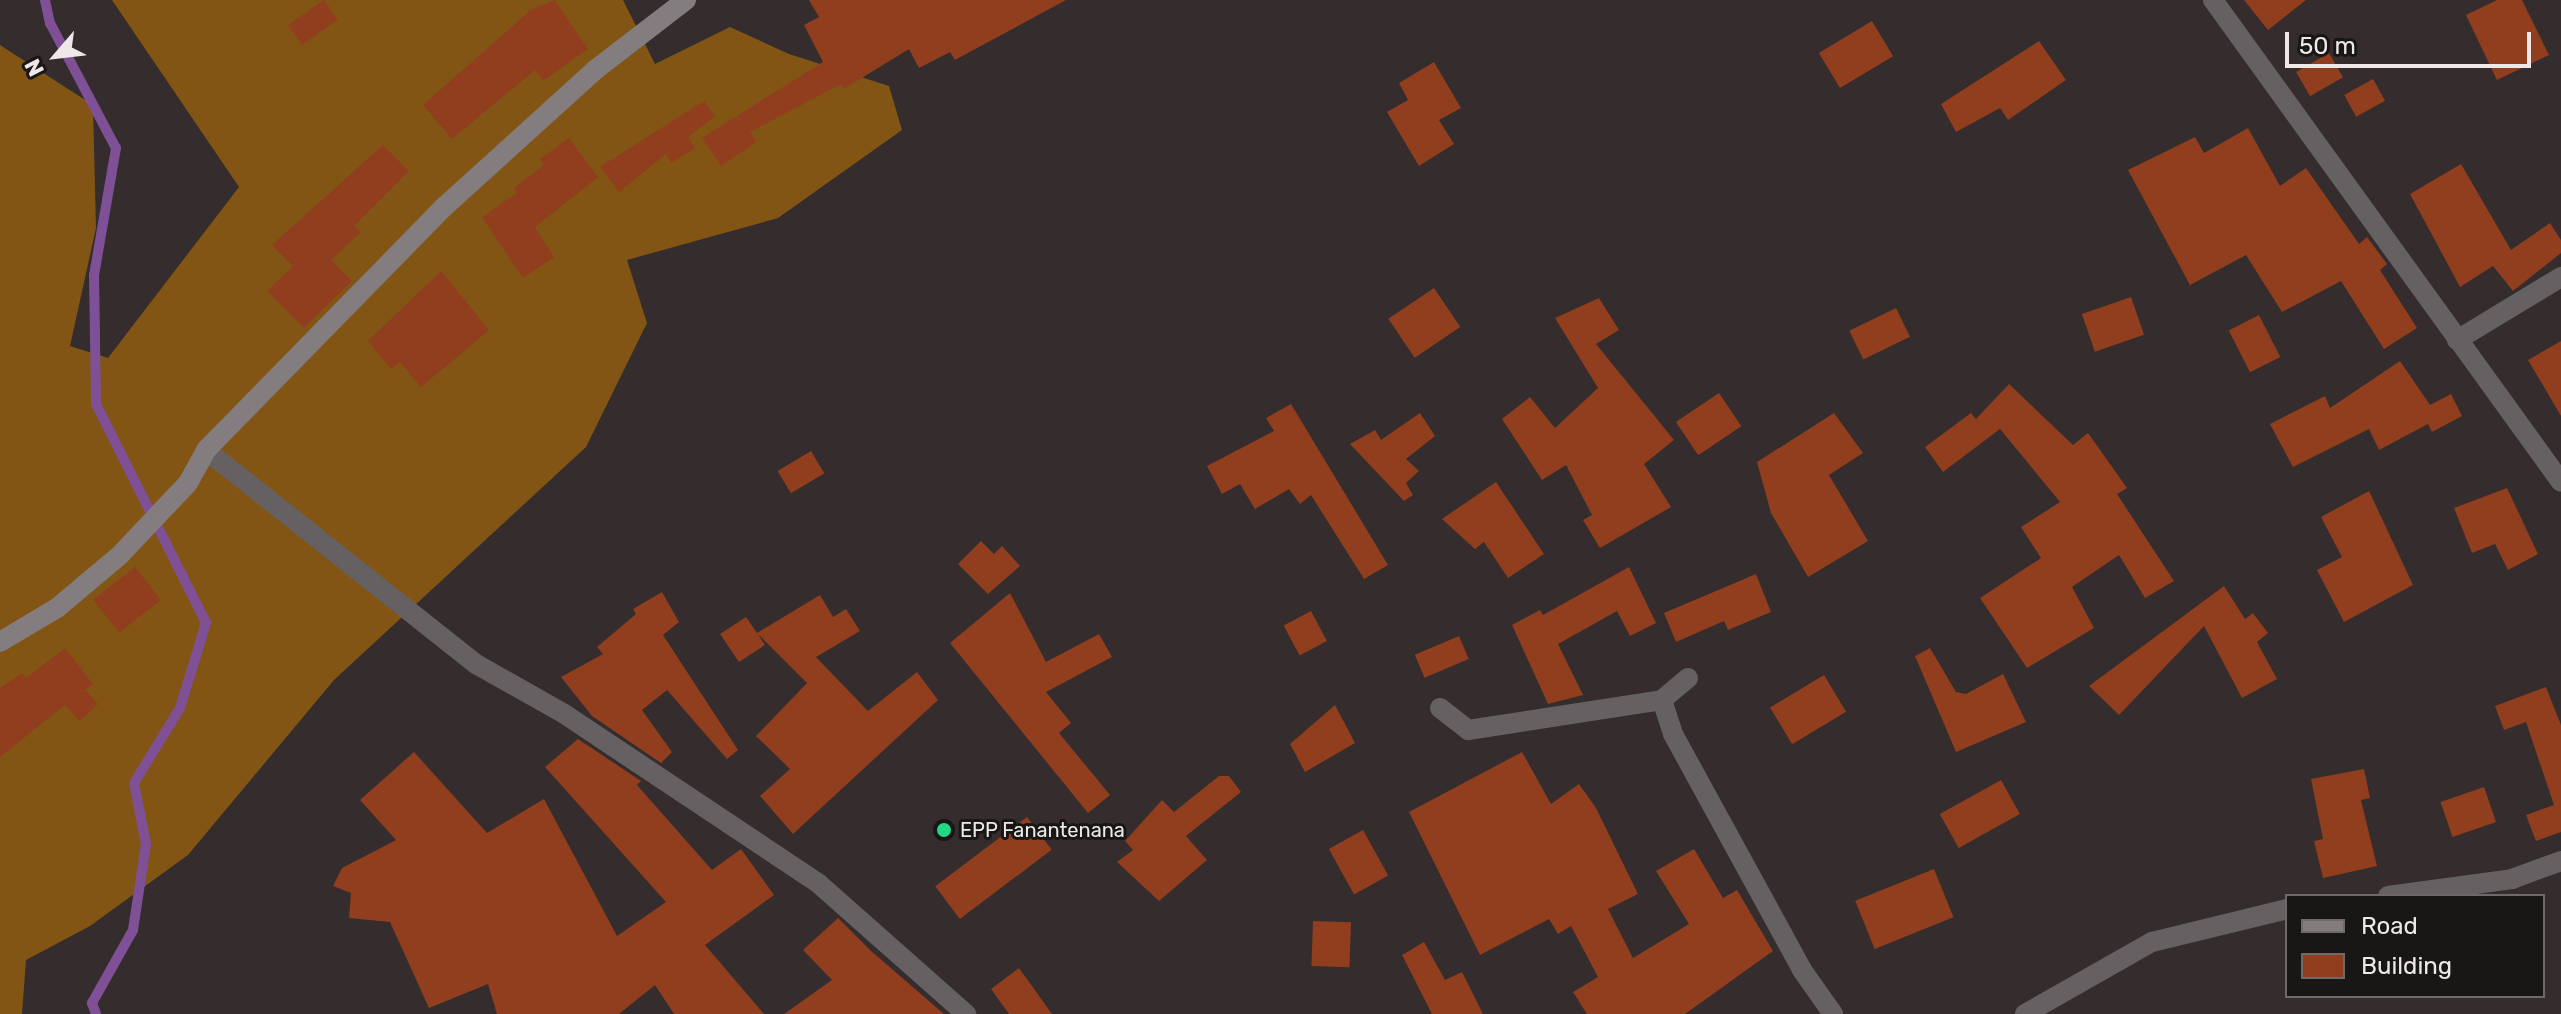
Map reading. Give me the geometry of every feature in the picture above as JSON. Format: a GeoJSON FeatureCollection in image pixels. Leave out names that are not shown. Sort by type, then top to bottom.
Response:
{"type":"FeatureCollection","features":[{"type":"Feature","properties":{"kind":"street"},"geometry":{"type":"LineString","coordinates":[[0,642],[57,608],[119,556],[188,483],[206,450],[444,207],[595,70],[686,0]]}},
{"type":"Feature","properties":{"kind":"street"},"geometry":{"type":"LineString","coordinates":[[2213,0],[2561,482]]}},
{"type":"Feature","properties":{"kind":"street"},"geometry":{"type":"LineString","coordinates":[[2457,340],[2561,277]]}},
{"type":"Feature","properties":{"kind":"street"},"geometry":{"type":"LineString","coordinates":[[206,450],[476,664],[563,713],[818,883],[966,1014]]}},
{"type":"Feature","properties":{"kind":"street"},"geometry":{"type":"LineString","coordinates":[[1440,708],[1468,730],[1662,700],[1688,678]]}},
{"type":"Feature","properties":{"kind":"street"},"geometry":{"type":"LineString","coordinates":[[1662,700],[1719,817],[1833,1014]]}},
{"type":"Feature","properties":{"kind":"street"},"geometry":{"type":"LineString","coordinates":[[2403,894],[2512,879],[2561,861]]}},
{"type":"Feature","properties":{"kind":"street"},"geometry":{"type":"LineString","coordinates":[[2025,1014],[2152,942],[2285,909]]}},
{"type":"Feature","properties":{"kind":"shaded area"},"geometry":{"type":"Polygon","coordinates":[[[112,0],[623,0],[655,64],[730,27],[789,54],[889,86],[902,130],[778,218],[627,260],[647,323],[586,447],[334,680],[188,855],[90,926],[26,960],[22,1014],[0,1014],[0,45],[93,105],[96,228],[70,346],[108,358],[239,187],[112,0]]]}},
{"type":"Feature","properties":{"kind":"building"},"geometry":{"type":"Polygon","coordinates":[[[324,0],[338,20],[302,45],[288,25],[324,0]]]}},
{"type":"Feature","properties":{"kind":"building"},"geometry":{"type":"Polygon","coordinates":[[[555,0],[588,49],[543,81],[535,70],[452,139],[423,105],[531,10],[555,0]]]}},
{"type":"Feature","properties":{"kind":"building"},"geometry":{"type":"Polygon","coordinates":[[[809,0],[1066,0],[955,60],[950,52],[919,68],[909,49],[844,89],[841,84],[750,132],[756,142],[721,166],[702,138],[823,62],[804,25],[819,17],[809,0]]]}},
{"type":"Feature","properties":{"kind":"building"},"geometry":{"type":"Polygon","coordinates":[[[2244,0],[2306,0],[2268,30],[2244,0]]]}},
{"type":"Feature","properties":{"kind":"building"},"geometry":{"type":"Polygon","coordinates":[[[2497,0],[2522,0],[2549,55],[2497,80],[2466,15],[2497,0]]]}},
{"type":"Feature","properties":{"kind":"building"},"geometry":{"type":"Polygon","coordinates":[[[1872,21],[1893,56],[1840,88],[1819,53],[1872,21]]]}},
{"type":"Feature","properties":{"kind":"building"},"geometry":{"type":"Polygon","coordinates":[[[2039,41],[2066,80],[2008,120],[2000,108],[1956,132],[1941,104],[2039,41]]]}},
{"type":"Feature","properties":{"kind":"building"},"geometry":{"type":"Polygon","coordinates":[[[2329,53],[2343,77],[2310,96],[2296,72],[2329,53]]]}},
{"type":"Feature","properties":{"kind":"building"},"geometry":{"type":"Polygon","coordinates":[[[1434,62],[1461,108],[1439,120],[1454,144],[1419,166],[1387,112],[1408,100],[1399,83],[1434,62]]]}},
{"type":"Feature","properties":{"kind":"building"},"geometry":{"type":"Polygon","coordinates":[[[2373,79],[2385,101],[2356,117],[2344,95],[2373,79]]]}},
{"type":"Feature","properties":{"kind":"building"},"geometry":{"type":"Polygon","coordinates":[[[704,101],[715,116],[688,137],[695,148],[671,163],[666,154],[619,192],[600,167],[704,101]]]}},
{"type":"Feature","properties":{"kind":"building"},"geometry":{"type":"Polygon","coordinates":[[[2248,128],[2280,186],[2306,168],[2359,244],[2367,237],[2387,264],[2380,270],[2417,328],[2384,349],[2341,281],[2282,312],[2246,255],[2190,285],[2128,170],[2195,137],[2204,153],[2248,128]]]}},
{"type":"Feature","properties":{"kind":"building"},"geometry":{"type":"Polygon","coordinates":[[[569,138],[598,177],[535,227],[554,257],[523,278],[482,217],[517,193],[514,188],[544,165],[540,159],[569,138]]]}},
{"type":"Feature","properties":{"kind":"building"},"geometry":{"type":"Polygon","coordinates":[[[383,145],[409,171],[354,226],[361,232],[331,260],[352,281],[304,328],[267,291],[293,266],[272,245],[383,145]]]}},
{"type":"Feature","properties":{"kind":"building"},"geometry":{"type":"Polygon","coordinates":[[[2461,164],[2511,250],[2550,223],[2561,240],[2561,253],[2513,291],[2493,266],[2460,287],[2410,194],[2461,164]]]}},
{"type":"Feature","properties":{"kind":"building"},"geometry":{"type":"Polygon","coordinates":[[[441,271],[489,330],[421,387],[400,362],[391,369],[368,341],[441,271]]]}},
{"type":"Feature","properties":{"kind":"building"},"geometry":{"type":"Polygon","coordinates":[[[1434,288],[1460,327],[1415,358],[1388,319],[1434,288]]]}},
{"type":"Feature","properties":{"kind":"building"},"geometry":{"type":"Polygon","coordinates":[[[2131,297],[2144,335],[2095,352],[2082,314],[2131,297]]]}},
{"type":"Feature","properties":{"kind":"building"},"geometry":{"type":"Polygon","coordinates":[[[1599,298],[1619,330],[1596,344],[1674,440],[1644,464],[1671,507],[1600,548],[1583,520],[1592,515],[1566,465],[1542,480],[1502,419],[1530,397],[1555,428],[1598,388],[1555,318],[1599,298]]]}},
{"type":"Feature","properties":{"kind":"building"},"geometry":{"type":"Polygon","coordinates":[[[1896,308],[1910,337],[1863,360],[1849,331],[1896,308]]]}},
{"type":"Feature","properties":{"kind":"building"},"geometry":{"type":"Polygon","coordinates":[[[2259,315],[2280,357],[2250,372],[2229,330],[2259,315]]]}},
{"type":"Feature","properties":{"kind":"building"},"geometry":{"type":"Polygon","coordinates":[[[2561,341],[2561,416],[2528,360],[2561,341]]]}},
{"type":"Feature","properties":{"kind":"building"},"geometry":{"type":"Polygon","coordinates":[[[2400,361],[2430,405],[2451,394],[2462,416],[2432,432],[2428,424],[2379,450],[2369,429],[2293,467],[2270,424],[2325,396],[2330,408],[2400,361]]]}},
{"type":"Feature","properties":{"kind":"building"},"geometry":{"type":"Polygon","coordinates":[[[2009,384],[2073,445],[2088,433],[2127,488],[2117,494],[2174,581],[2145,598],[2119,555],[2072,587],[2094,628],[2027,668],[1980,598],[2041,558],[2021,527],[2060,502],[2000,429],[1943,472],[1925,447],[1971,413],[1976,419],[2009,384]]]}},
{"type":"Feature","properties":{"kind":"building"},"geometry":{"type":"Polygon","coordinates":[[[1719,393],[1741,426],[1698,455],[1676,422],[1719,393]]]}},
{"type":"Feature","properties":{"kind":"building"},"geometry":{"type":"Polygon","coordinates":[[[1291,404],[1388,565],[1364,579],[1311,495],[1300,504],[1289,489],[1255,509],[1240,484],[1222,494],[1207,466],[1274,431],[1266,418],[1291,404]]]}},
{"type":"Feature","properties":{"kind":"building"},"geometry":{"type":"Polygon","coordinates":[[[1420,413],[1435,436],[1406,459],[1419,471],[1406,483],[1413,495],[1404,501],[1350,444],[1375,430],[1381,440],[1420,413]]]}},
{"type":"Feature","properties":{"kind":"building"},"geometry":{"type":"Polygon","coordinates":[[[1834,413],[1863,453],[1829,475],[1868,541],[1808,577],[1771,513],[1757,462],[1834,413]]]}},
{"type":"Feature","properties":{"kind":"building"},"geometry":{"type":"Polygon","coordinates":[[[811,451],[824,473],[791,493],[778,471],[811,451]]]}},
{"type":"Feature","properties":{"kind":"building"},"geometry":{"type":"Polygon","coordinates":[[[1496,482],[1544,554],[1508,578],[1484,542],[1475,549],[1442,519],[1496,482]]]}},
{"type":"Feature","properties":{"kind":"building"},"geometry":{"type":"Polygon","coordinates":[[[2507,488],[2538,554],[2508,570],[2495,544],[2472,553],[2454,508],[2507,488]]]}},
{"type":"Feature","properties":{"kind":"building"},"geometry":{"type":"Polygon","coordinates":[[[2369,491],[2413,585],[2344,622],[2317,570],[2342,557],[2321,517],[2369,491]]]}},
{"type":"Feature","properties":{"kind":"building"},"geometry":{"type":"Polygon","coordinates":[[[981,541],[994,554],[1002,546],[1020,566],[988,594],[958,564],[981,541]]]}},
{"type":"Feature","properties":{"kind":"building"},"geometry":{"type":"Polygon","coordinates":[[[135,567],[161,600],[119,633],[93,600],[135,567]]]}},
{"type":"Feature","properties":{"kind":"building"},"geometry":{"type":"Polygon","coordinates":[[[1629,567],[1656,623],[1630,636],[1617,611],[1558,644],[1583,695],[1548,704],[1512,625],[1540,610],[1543,615],[1629,567]]]}},
{"type":"Feature","properties":{"kind":"building"},"geometry":{"type":"Polygon","coordinates":[[[1756,574],[1771,612],[1728,630],[1724,621],[1676,642],[1664,613],[1756,574]]]}},
{"type":"Feature","properties":{"kind":"building"},"geometry":{"type":"Polygon","coordinates":[[[2224,586],[2245,619],[2253,613],[2268,633],[2257,642],[2277,679],[2242,698],[2204,626],[2119,715],[2089,686],[2224,586]]]}},
{"type":"Feature","properties":{"kind":"building"},"geometry":{"type":"Polygon","coordinates":[[[662,592],[679,622],[663,635],[738,750],[727,759],[667,690],[642,710],[672,752],[661,763],[592,716],[561,677],[603,654],[597,647],[636,614],[633,609],[662,592]]]}},
{"type":"Feature","properties":{"kind":"building"},"geometry":{"type":"Polygon","coordinates":[[[1010,593],[1046,662],[1099,634],[1112,657],[1046,692],[1071,723],[1059,733],[1110,795],[1088,813],[950,643],[1010,593]]]}},
{"type":"Feature","properties":{"kind":"building"},"geometry":{"type":"Polygon","coordinates":[[[820,595],[833,617],[846,609],[860,631],[816,657],[868,711],[917,672],[938,700],[793,834],[760,796],[790,769],[756,736],[807,683],[758,634],[765,645],[739,662],[720,634],[746,617],[757,633],[820,595]]]}},
{"type":"Feature","properties":{"kind":"building"},"geometry":{"type":"Polygon","coordinates":[[[1311,611],[1327,641],[1300,656],[1284,626],[1311,611]]]}},
{"type":"Feature","properties":{"kind":"building"},"geometry":{"type":"Polygon","coordinates":[[[1459,636],[1469,659],[1425,678],[1415,655],[1459,636]]]}},
{"type":"Feature","properties":{"kind":"building"},"geometry":{"type":"Polygon","coordinates":[[[65,648],[93,684],[85,690],[98,704],[80,721],[65,705],[0,757],[0,688],[22,673],[26,678],[65,648]]]}},
{"type":"Feature","properties":{"kind":"building"},"geometry":{"type":"Polygon","coordinates":[[[1930,648],[1956,692],[1966,694],[2003,674],[2026,722],[1956,752],[1915,656],[1930,648]]]}},
{"type":"Feature","properties":{"kind":"building"},"geometry":{"type":"Polygon","coordinates":[[[1824,675],[1846,712],[1792,744],[1770,707],[1824,675]]]}},
{"type":"Feature","properties":{"kind":"building"},"geometry":{"type":"Polygon","coordinates":[[[2546,687],[2561,725],[2561,832],[2536,841],[2526,815],[2554,805],[2526,722],[2504,730],[2495,706],[2546,687]]]}},
{"type":"Feature","properties":{"kind":"building"},"geometry":{"type":"Polygon","coordinates":[[[1335,705],[1355,743],[1305,772],[1290,744],[1335,705]]]}},
{"type":"Feature","properties":{"kind":"building"},"geometry":{"type":"Polygon","coordinates":[[[578,739],[641,781],[637,785],[712,870],[741,849],[774,895],[705,945],[764,1014],[674,1014],[655,985],[619,1014],[497,1014],[488,984],[429,1008],[390,922],[349,918],[351,893],[333,886],[342,868],[396,840],[360,800],[414,752],[487,833],[544,799],[617,936],[666,902],[545,767],[578,739]]]}},
{"type":"Feature","properties":{"kind":"building"},"geometry":{"type":"Polygon","coordinates":[[[1522,752],[1551,804],[1579,784],[1596,808],[1638,894],[1608,909],[1633,958],[1689,924],[1656,871],[1694,849],[1723,898],[1737,890],[1773,951],[1685,1014],[1587,1014],[1573,992],[1598,977],[1571,926],[1558,934],[1549,919],[1480,955],[1409,812],[1522,752]]]}},
{"type":"Feature","properties":{"kind":"building"},"geometry":{"type":"Polygon","coordinates":[[[2364,769],[2370,798],[2361,800],[2377,866],[2323,878],[2314,841],[2323,839],[2311,779],[2364,769]]]}},
{"type":"Feature","properties":{"kind":"building"},"geometry":{"type":"Polygon","coordinates":[[[1219,776],[1229,776],[1241,792],[1186,836],[1207,860],[1159,901],[1117,862],[1133,850],[1125,841],[1162,800],[1174,812],[1219,776]]]}},
{"type":"Feature","properties":{"kind":"building"},"geometry":{"type":"Polygon","coordinates":[[[2001,780],[2020,814],[1959,848],[1940,814],[2001,780]]]}},
{"type":"Feature","properties":{"kind":"building"},"geometry":{"type":"Polygon","coordinates":[[[2484,787],[2496,822],[2453,837],[2441,802],[2484,787]]]}},
{"type":"Feature","properties":{"kind":"building"},"geometry":{"type":"Polygon","coordinates":[[[1027,817],[1052,850],[960,919],[935,886],[1027,817]]]}},
{"type":"Feature","properties":{"kind":"building"},"geometry":{"type":"Polygon","coordinates":[[[1363,830],[1388,875],[1354,894],[1329,849],[1363,830]]]}},
{"type":"Feature","properties":{"kind":"building"},"geometry":{"type":"Polygon","coordinates":[[[1934,869],[1953,917],[1875,949],[1855,901],[1934,869]]]}},
{"type":"Feature","properties":{"kind":"building"},"geometry":{"type":"Polygon","coordinates":[[[838,918],[944,1014],[784,1014],[832,980],[803,950],[838,918]]]}},
{"type":"Feature","properties":{"kind":"building"},"geometry":{"type":"Polygon","coordinates":[[[1313,921],[1351,922],[1349,967],[1311,966],[1313,921]]]}},
{"type":"Feature","properties":{"kind":"building"},"geometry":{"type":"Polygon","coordinates":[[[1424,942],[1445,980],[1462,972],[1483,1014],[1432,1014],[1402,955],[1424,942]]]}},
{"type":"Feature","properties":{"kind":"building"},"geometry":{"type":"Polygon","coordinates":[[[1019,968],[1052,1014],[1009,1014],[991,989],[1019,968]]]}},
{"type":"Feature","properties":{"kind":"waterway"},"geometry":{"type":"LineString","coordinates":[[45,0],[50,23],[116,148],[94,275],[96,404],[206,623],[180,708],[134,783],[146,844],[133,930],[92,1003],[96,1014]]}},
{"type":"Feature","properties":{"kind":"place","name":"EPP Fanantenana"},"geometry":{"type":"Point","coordinates":[944,830]}}]}
